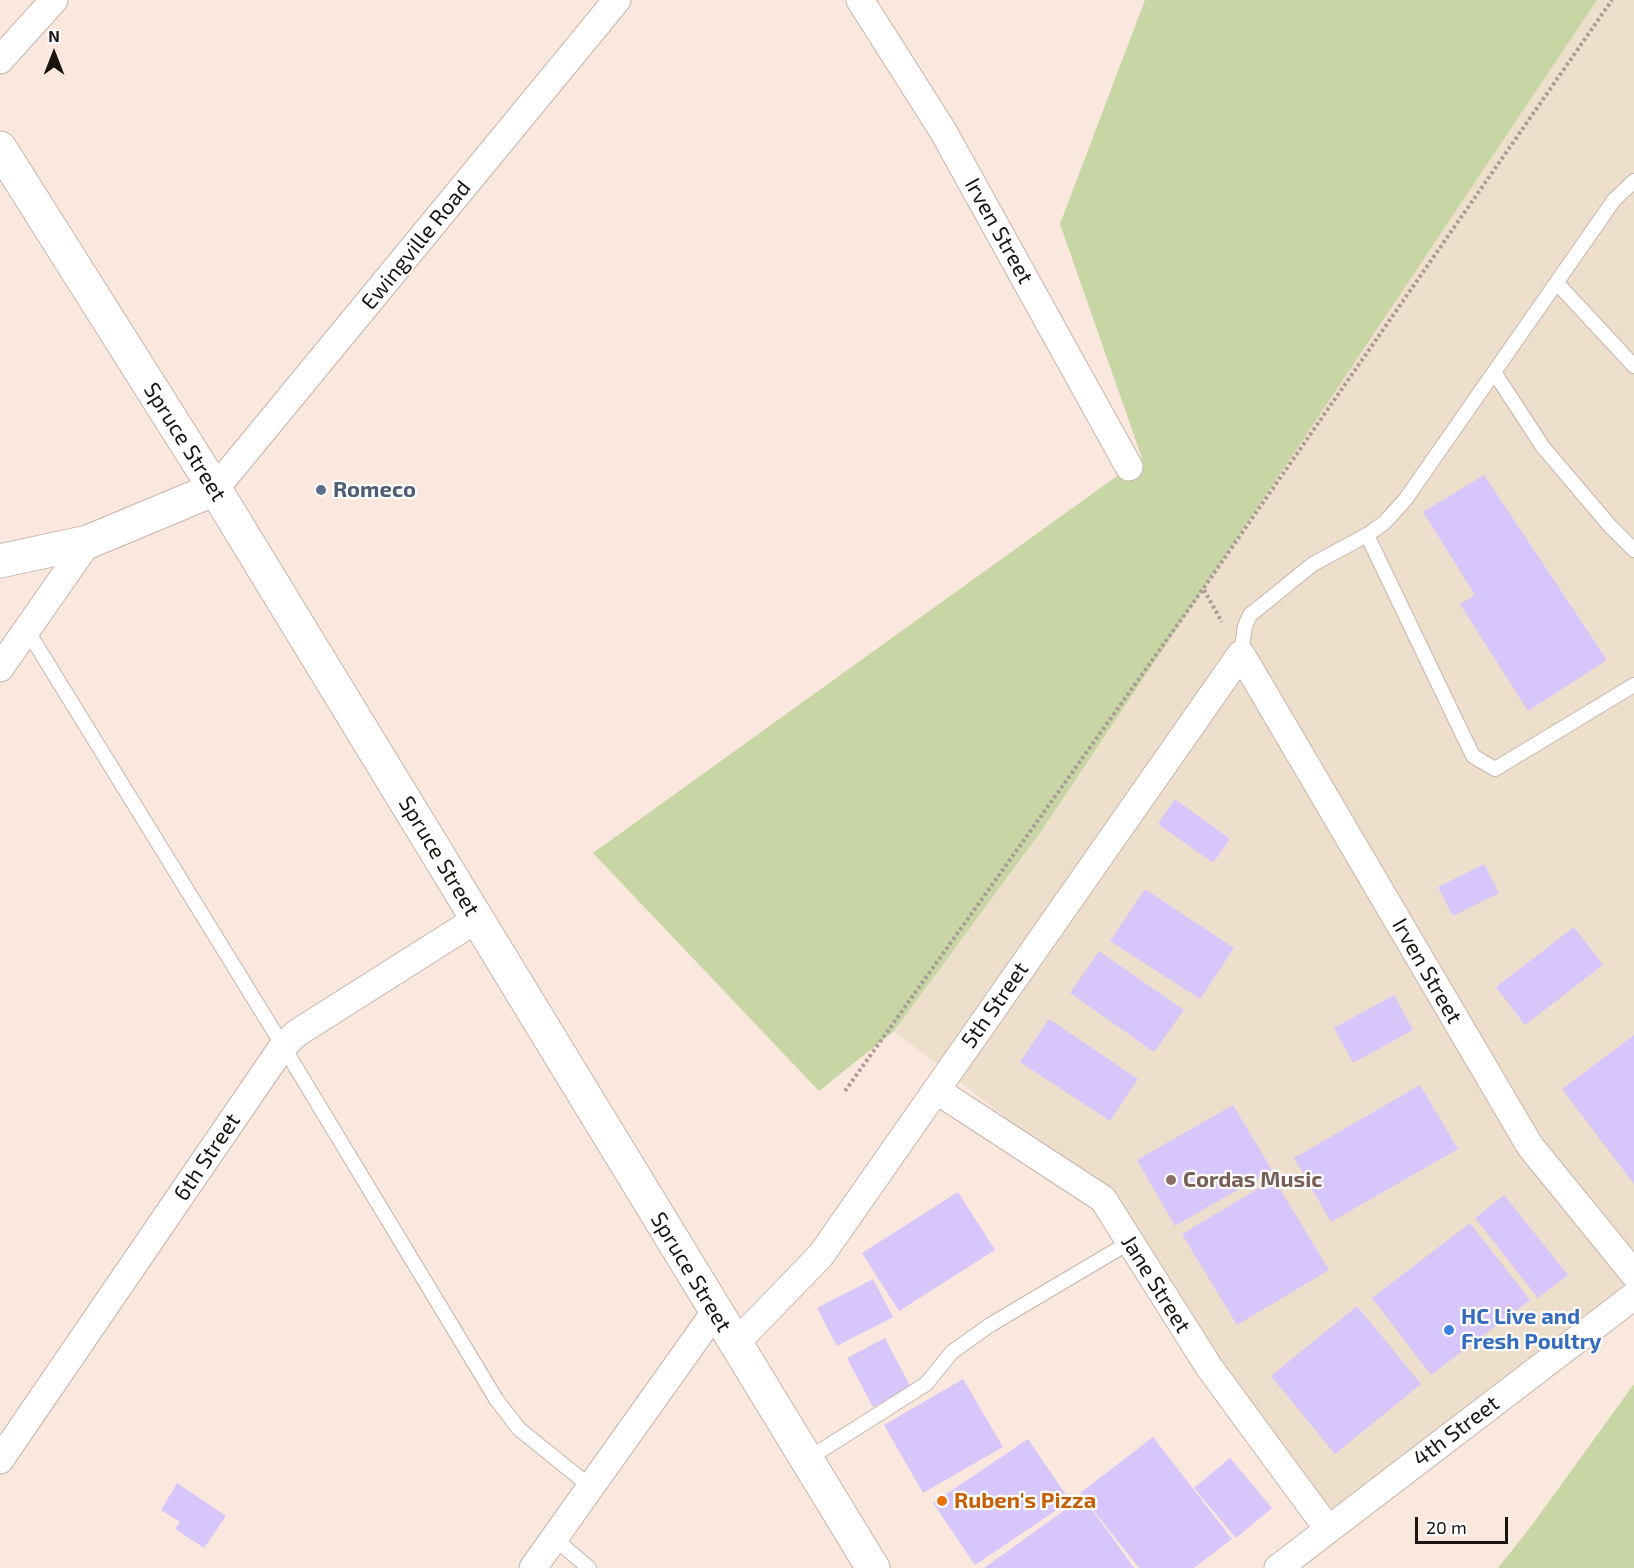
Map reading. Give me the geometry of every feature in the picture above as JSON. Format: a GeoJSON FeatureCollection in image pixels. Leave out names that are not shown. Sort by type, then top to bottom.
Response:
{"type":"FeatureCollection","features":[{"type":"Feature","properties":{"kind":"street"},"geometry":{"type":"LineString","coordinates":[[0,60],[54,0]]}},
{"type":"Feature","properties":{"kind":"street","name":"Ewingville Road"},"geometry":{"type":"LineString","coordinates":[[215,489],[617,0]]}},
{"type":"Feature","properties":{"kind":"street","name":"Irven Street"},"geometry":{"type":"LineString","coordinates":[[860,0],[943,131],[1128,467]]}},
{"type":"Feature","properties":{"kind":"street","name":"Spruce Street"},"geometry":{"type":"LineString","coordinates":[[0,148],[215,489],[873,1568]]}},
{"type":"Feature","properties":{"kind":"street"},"geometry":{"type":"LineString","coordinates":[[0,561],[88,542],[215,489]]}},
{"type":"Feature","properties":{"kind":"street"},"geometry":{"type":"LineString","coordinates":[[0,668],[88,542]]}},
{"type":"Feature","properties":{"kind":"street","name":"Irven Street"},"geometry":{"type":"LineString","coordinates":[[1241,654],[1530,1146],[1634,1274]]}},
{"type":"Feature","properties":{"kind":"street","name":"5th Street"},"geometry":{"type":"LineString","coordinates":[[735,1344],[821,1255],[1241,654]]}},
{"type":"Feature","properties":{"kind":"street","name":"6th Street"},"geometry":{"type":"LineString","coordinates":[[0,1460],[283,1046],[297,1033],[477,920]]}},
{"type":"Feature","properties":{"kind":"street","name":"Jane Street"},"geometry":{"type":"LineString","coordinates":[[936,1090],[1103,1199],[1209,1368],[1328,1529]]}},
{"type":"Feature","properties":{"kind":"street","name":"4th Street"},"geometry":{"type":"LineString","coordinates":[[1278,1568],[1634,1296]]}},
{"type":"Feature","properties":{"kind":"street"},"geometry":{"type":"LineString","coordinates":[[533,1568],[715,1312]]}},
{"type":"Feature","properties":{"kind":"lane"},"geometry":{"type":"LineString","coordinates":[[1241,654],[1245,626],[1250,615],[1312,564],[1367,535],[1384,523],[1405,500],[1614,200],[1634,181]]}},
{"type":"Feature","properties":{"kind":"lane"},"geometry":{"type":"LineString","coordinates":[[1557,283],[1634,366]]}},
{"type":"Feature","properties":{"kind":"lane"},"geometry":{"type":"LineString","coordinates":[[1494,372],[1543,447],[1610,526],[1634,550]]}},
{"type":"Feature","properties":{"kind":"lane"},"geometry":{"type":"LineString","coordinates":[[1367,535],[1473,756],[1495,769],[1634,685]]}},
{"type":"Feature","properties":{"kind":"lane"},"geometry":{"type":"LineString","coordinates":[[27,630],[283,1046],[496,1399],[519,1429],[591,1487]]}},
{"type":"Feature","properties":{"kind":"lane"},"geometry":{"type":"LineString","coordinates":[[806,1460],[926,1384],[952,1352],[990,1325],[1131,1242]]}},
{"type":"Feature","properties":{"kind":"lane"},"geometry":{"type":"LineString","coordinates":[[554,1538],[589,1568]]}},
{"type":"Feature","properties":{"kind":"path"},"geometry":{"type":"LineString","coordinates":[[845,1091],[1196,599],[1612,0]]}},
{"type":"Feature","properties":{"kind":"shaded area"},"geometry":{"type":"Polygon","coordinates":[[[1597,0],[1634,0],[1634,1298],[1336,1521],[1094,1186],[894,1031],[1040,833],[1597,0]]]}},
{"type":"Feature","properties":{"kind":"green space"},"geometry":{"type":"Polygon","coordinates":[[[1145,0],[1597,0],[1040,833],[894,1031],[819,1091],[593,853],[1142,458],[1060,224],[1145,0]]]}},
{"type":"Feature","properties":{"kind":"green space"},"geometry":{"type":"Polygon","coordinates":[[[1634,1384],[1634,1568],[1498,1568],[1532,1525],[1634,1384]]]}},
{"type":"Feature","properties":{"kind":"building"},"geometry":{"type":"Polygon","coordinates":[[[1484,475],[1607,660],[1528,711],[1460,604],[1475,595],[1423,512],[1484,475]]]}},
{"type":"Feature","properties":{"kind":"building"},"geometry":{"type":"Polygon","coordinates":[[[1175,799],[1230,839],[1213,863],[1158,824],[1175,799]]]}},
{"type":"Feature","properties":{"kind":"building"},"geometry":{"type":"Polygon","coordinates":[[[1484,864],[1499,893],[1453,916],[1438,887],[1484,864]]]}},
{"type":"Feature","properties":{"kind":"building"},"geometry":{"type":"Polygon","coordinates":[[[1145,889],[1234,948],[1200,999],[1110,941],[1145,889]]]}},
{"type":"Feature","properties":{"kind":"building"},"geometry":{"type":"Polygon","coordinates":[[[1574,927],[1603,965],[1525,1025],[1496,987],[1574,927]]]}},
{"type":"Feature","properties":{"kind":"building"},"geometry":{"type":"Polygon","coordinates":[[[1099,951],[1184,1010],[1154,1052],[1070,993],[1099,951]]]}},
{"type":"Feature","properties":{"kind":"building"},"geometry":{"type":"Polygon","coordinates":[[[1394,995],[1413,1030],[1353,1063],[1334,1028],[1394,995]]]}},
{"type":"Feature","properties":{"kind":"building"},"geometry":{"type":"Polygon","coordinates":[[[1049,1019],[1138,1079],[1110,1121],[1020,1062],[1049,1019]]]}},
{"type":"Feature","properties":{"kind":"building"},"geometry":{"type":"Polygon","coordinates":[[[1634,1035],[1634,1184],[1562,1089],[1634,1035]]]}},
{"type":"Feature","properties":{"kind":"building"},"geometry":{"type":"Polygon","coordinates":[[[1420,1085],[1458,1149],[1331,1222],[1294,1158],[1420,1085]]]}},
{"type":"Feature","properties":{"kind":"building"},"geometry":{"type":"Polygon","coordinates":[[[1233,1105],[1272,1170],[1175,1226],[1137,1160],[1233,1105]]]}},
{"type":"Feature","properties":{"kind":"building"},"geometry":{"type":"Polygon","coordinates":[[[1274,1179],[1329,1270],[1237,1325],[1182,1234],[1274,1179]]]}},
{"type":"Feature","properties":{"kind":"building"},"geometry":{"type":"Polygon","coordinates":[[[958,1192],[995,1250],[899,1311],[862,1253],[958,1192]]]}},
{"type":"Feature","properties":{"kind":"building"},"geometry":{"type":"Polygon","coordinates":[[[1504,1195],[1568,1275],[1538,1298],[1475,1218],[1504,1195]]]}},
{"type":"Feature","properties":{"kind":"building"},"geometry":{"type":"Polygon","coordinates":[[[1470,1223],[1530,1300],[1431,1375],[1372,1298],[1470,1223]]]}},
{"type":"Feature","properties":{"kind":"building"},"geometry":{"type":"Polygon","coordinates":[[[873,1279],[893,1317],[837,1346],[817,1308],[873,1279]]]}},
{"type":"Feature","properties":{"kind":"building"},"geometry":{"type":"Polygon","coordinates":[[[1357,1306],[1421,1384],[1335,1454],[1271,1376],[1357,1306]]]}},
{"type":"Feature","properties":{"kind":"building"},"geometry":{"type":"Polygon","coordinates":[[[885,1338],[911,1388],[873,1407],[847,1358],[885,1338]]]}},
{"type":"Feature","properties":{"kind":"building"},"geometry":{"type":"Polygon","coordinates":[[[963,1379],[1003,1447],[923,1493],[884,1425],[963,1379]]]}},
{"type":"Feature","properties":{"kind":"building"},"geometry":{"type":"Polygon","coordinates":[[[1153,1437],[1232,1539],[1194,1568],[1139,1568],[1080,1493],[1153,1437]]]}},
{"type":"Feature","properties":{"kind":"building"},"geometry":{"type":"Polygon","coordinates":[[[1028,1439],[1070,1501],[975,1565],[933,1503],[1028,1439]]]}},
{"type":"Feature","properties":{"kind":"building"},"geometry":{"type":"Polygon","coordinates":[[[1230,1458],[1272,1508],[1236,1538],[1194,1488],[1230,1458]]]}},
{"type":"Feature","properties":{"kind":"building"},"geometry":{"type":"Polygon","coordinates":[[[177,1483],[226,1516],[204,1548],[175,1529],[180,1522],[161,1510],[177,1483]]]}},
{"type":"Feature","properties":{"kind":"building"},"geometry":{"type":"Polygon","coordinates":[[[1083,1497],[1134,1568],[984,1568],[1083,1497]]]}},
{"type":"Feature","properties":{"kind":"place","name":"Romeco"},"geometry":{"type":"Point","coordinates":[321,490]}},
{"type":"Feature","properties":{"kind":"place","name":"Cordas Music"},"geometry":{"type":"Point","coordinates":[1171,1180]}},
{"type":"Feature","properties":{"kind":"place","name":"HC Live and Fresh Poultry"},"geometry":{"type":"Point","coordinates":[1449,1330]}},
{"type":"Feature","properties":{"kind":"place","name":"Ruben's Pizza"},"geometry":{"type":"Point","coordinates":[942,1501]}}]}
